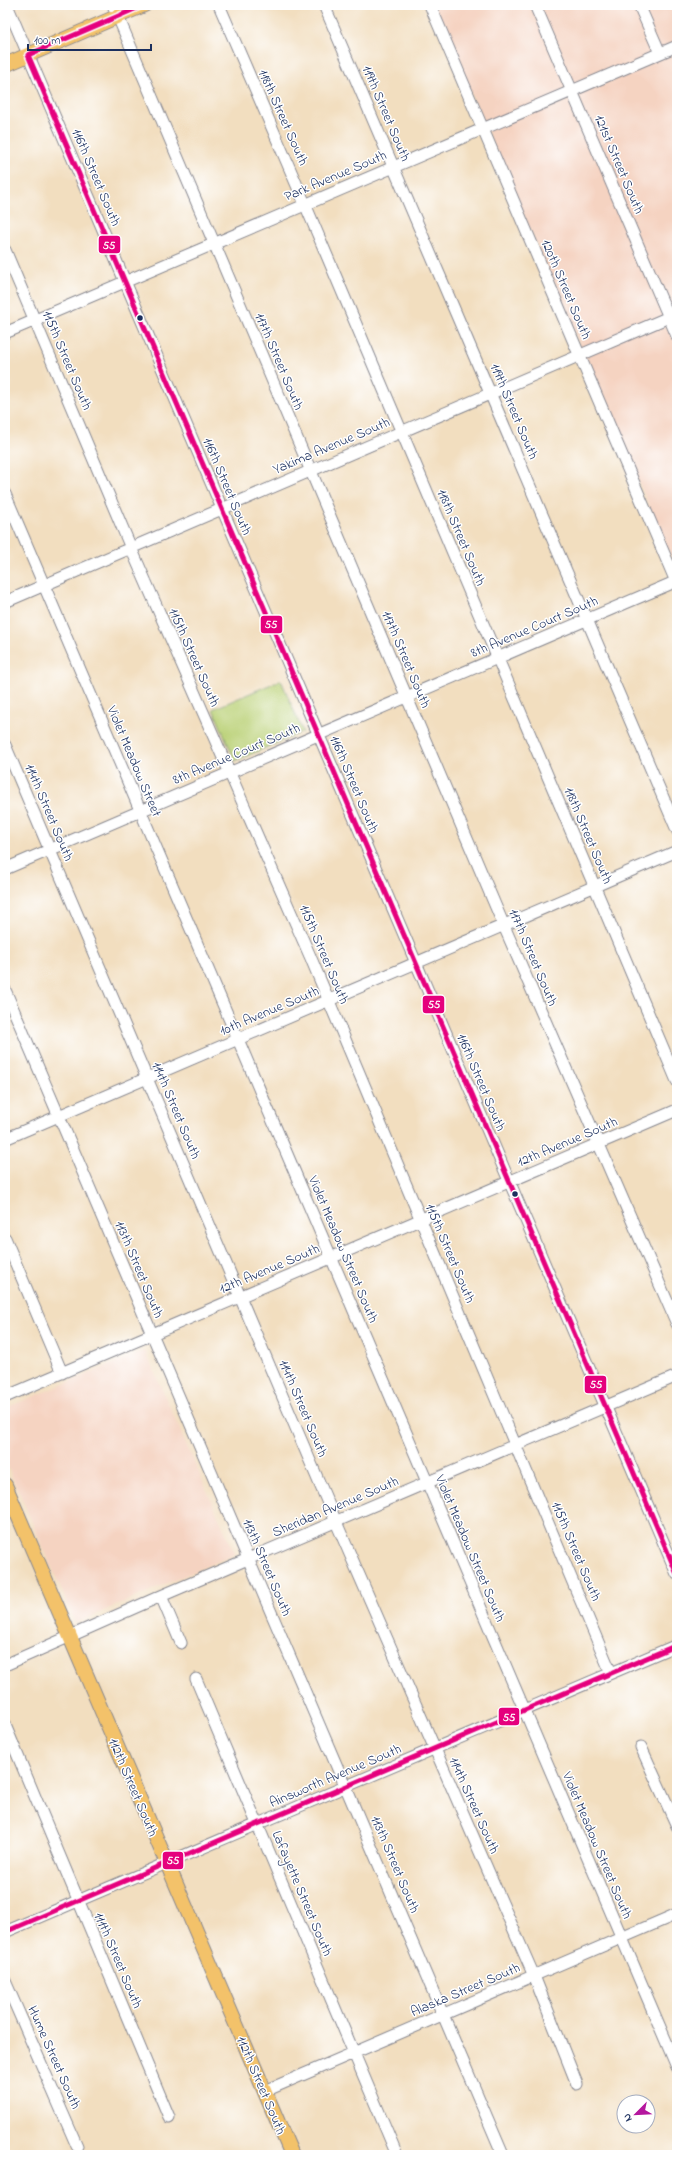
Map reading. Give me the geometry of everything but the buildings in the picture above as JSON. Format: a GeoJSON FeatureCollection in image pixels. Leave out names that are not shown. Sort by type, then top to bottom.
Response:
{"type":"FeatureCollection","features":[{"type":"Feature","properties":{"kind":"main road"},"geometry":{"type":"LineString","coordinates":[[5,65],[28,55],[115,10],[144,5]]}},
{"type":"Feature","properties":{"kind":"main road","name":"112th Street South"},"geometry":{"type":"LineString","coordinates":[[5,1485],[292,2155]]}},
{"type":"Feature","properties":{"kind":"street","name":"116th Street South"},"geometry":{"type":"LineString","coordinates":[[7,5],[677,1574]]}},
{"type":"Feature","properties":{"kind":"street","name":"118th Street South"},"geometry":{"type":"LineString","coordinates":[[219,5],[677,1081]]}},
{"type":"Feature","properties":{"kind":"street","name":"119th Street South"},"geometry":{"type":"LineString","coordinates":[[324,5],[677,830]]}},
{"type":"Feature","properties":{"kind":"street","name":"120th Street South"},"geometry":{"type":"LineString","coordinates":[[430,5],[677,582]]}},
{"type":"Feature","properties":{"kind":"street","name":"121st Street South"},"geometry":{"type":"LineString","coordinates":[[535,5],[677,336]]}},
{"type":"Feature","properties":{"kind":"street"},"geometry":{"type":"LineString","coordinates":[[640,5],[660,53]]}},
{"type":"Feature","properties":{"kind":"street","name":"117th Street South"},"geometry":{"type":"LineString","coordinates":[[115,10],[406,697],[677,1324]]}},
{"type":"Feature","properties":{"kind":"street","name":"Park Avenue South"},"geometry":{"type":"LineString","coordinates":[[5,333],[677,46]]}},
{"type":"Feature","properties":{"kind":"street","name":"115th Street South"},"geometry":{"type":"LineString","coordinates":[[5,250],[131,548],[328,1001],[611,1673]]}},
{"type":"Feature","properties":{"kind":"street","name":"Yakima Avenue South"},"geometry":{"type":"LineString","coordinates":[[5,602],[669,316]]}},
{"type":"Feature","properties":{"kind":"street","name":"Violet Meadow Street"},"geometry":{"type":"LineString","coordinates":[[5,494],[238,1039]]}},
{"type":"Feature","properties":{"kind":"street","name":"8th Avenue Court South"},"geometry":{"type":"LineString","coordinates":[[5,869],[587,619],[677,582]]}},
{"type":"Feature","properties":{"kind":"street","name":"114th Street South"},"geometry":{"type":"LineString","coordinates":[[5,744],[336,1522],[534,1976],[577,2084]]}},
{"type":"Feature","properties":{"kind":"street","name":"10th Avenue South"},"geometry":{"type":"LineString","coordinates":[[5,1139],[677,852]]}},
{"type":"Feature","properties":{"kind":"street","name":"113th Street South"},"geometry":{"type":"LineString","coordinates":[[5,990],[60,1116],[151,1335],[444,2014],[503,2155]]}},
{"type":"Feature","properties":{"kind":"street","name":"Violet Meadow Street South"},"geometry":{"type":"LineString","coordinates":[[238,1039],[677,2067]]}},
{"type":"Feature","properties":{"kind":"street","name":"12th Avenue South"},"geometry":{"type":"LineString","coordinates":[[5,1397],[677,1110]]}},
{"type":"Feature","properties":{"kind":"street"},"geometry":{"type":"LineString","coordinates":[[5,1238],[62,1373]]}},
{"type":"Feature","properties":{"kind":"street","name":"Sheridan Avenue South"},"geometry":{"type":"LineString","coordinates":[[5,1666],[161,1596],[677,1376]]}},
{"type":"Feature","properties":{"kind":"street"},"geometry":{"type":"LineString","coordinates":[[161,1596],[181,1643]]}},
{"type":"Feature","properties":{"kind":"street","name":"Ainsworth Avenue South"},"geometry":{"type":"LineString","coordinates":[[5,1932],[677,1645]]}},
{"type":"Feature","properties":{"kind":"street","name":"Lafayette Street South"},"geometry":{"type":"LineString","coordinates":[[196,1679],[397,2155]]}},
{"type":"Feature","properties":{"kind":"street","name":"111th Street South"},"geometry":{"type":"LineString","coordinates":[[5,1725],[169,2117]]}},
{"type":"Feature","properties":{"kind":"street"},"geometry":{"type":"LineString","coordinates":[[641,1747],[677,1826]]}},
{"type":"Feature","properties":{"kind":"street","name":"Alaska Street South"},"geometry":{"type":"LineString","coordinates":[[265,2091],[677,1914]]}},
{"type":"Feature","properties":{"kind":"street","name":"Hume Street South"},"geometry":{"type":"LineString","coordinates":[[5,1981],[77,2146]]}},
{"type":"Feature","properties":{"kind":"shaded area"},"geometry":{"type":"Polygon","coordinates":[[[433,5],[677,5],[677,571],[433,5]]]}},
{"type":"Feature","properties":{"kind":"shaded area"},"geometry":{"type":"Polygon","coordinates":[[[145,1351],[235,1554],[76,1623],[5,1460],[5,1408],[145,1351]]]}},
{"type":"Feature","properties":{"kind":"green space"},"geometry":{"type":"Polygon","coordinates":[[[281,680],[303,732],[235,761],[213,709],[281,680]]]}},
{"type":"Feature","properties":{"kind":"transit line","name":"55"},"geometry":{"type":"LineString","coordinates":[[28,55],[144,5]]}},
{"type":"Feature","properties":{"kind":"transit line","name":"55"},"geometry":{"type":"LineString","coordinates":[[28,55],[677,1574]]}},
{"type":"Feature","properties":{"kind":"transit line","name":"55"},"geometry":{"type":"LineString","coordinates":[[5,1932],[677,1645]]}}]}
